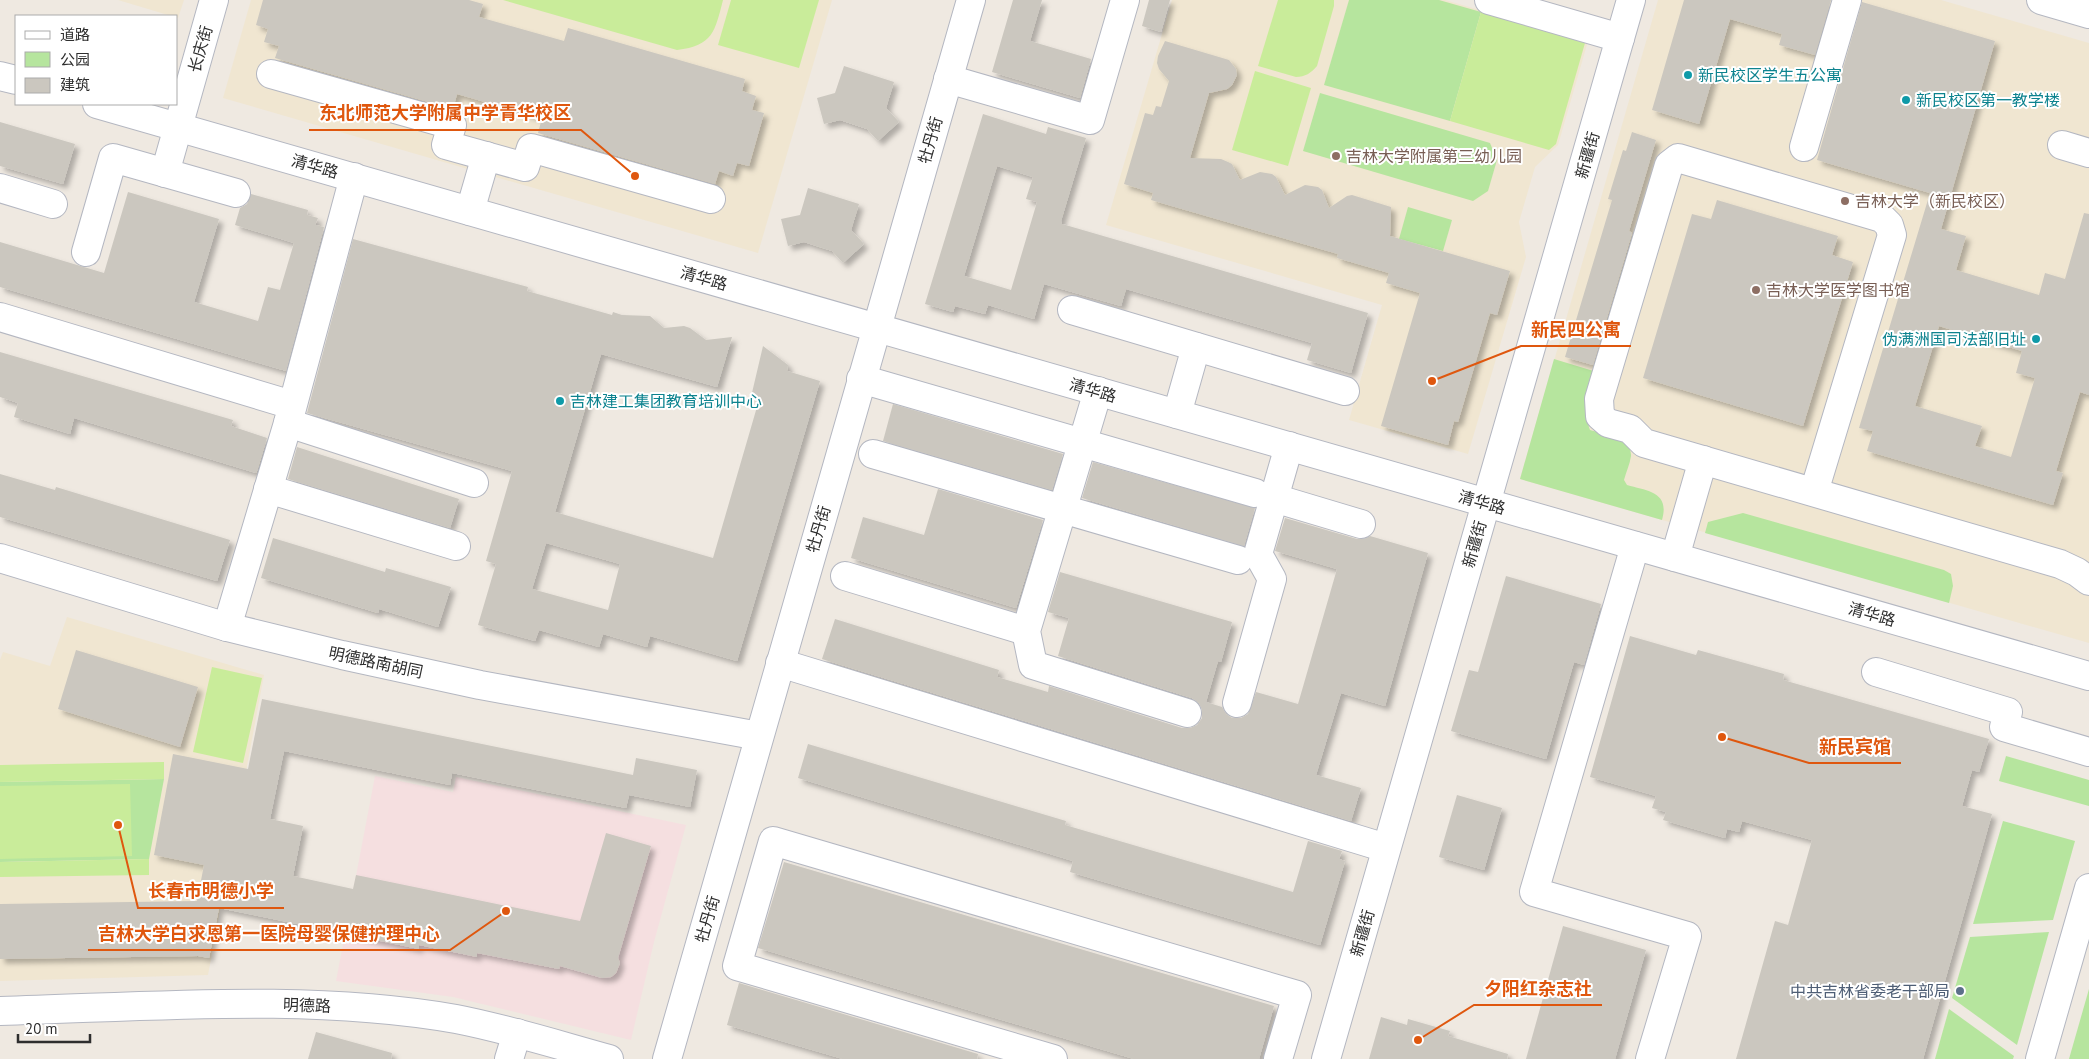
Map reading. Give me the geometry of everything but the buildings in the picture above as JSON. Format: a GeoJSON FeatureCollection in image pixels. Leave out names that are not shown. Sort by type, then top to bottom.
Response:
{"type":"FeatureCollection","features":[{"type":"Feature","properties":{"kind":"street","name":"长庆街"},"geometry":{"type":"LineString","coordinates":[[165,172],[214,0]]}},
{"type":"Feature","properties":{"kind":"street","name":"牡丹街"},"geometry":{"type":"LineString","coordinates":[[667,1059],[875,328],[971,0]]}},
{"type":"Feature","properties":{"kind":"street"},"geometry":{"type":"LineString","coordinates":[[948,79],[1090,120],[1125,0]]}},
{"type":"Feature","properties":{"kind":"street"},"geometry":{"type":"LineString","coordinates":[[1489,0],[1620,38]]}},
{"type":"Feature","properties":{"kind":"street","name":"新疆街"},"geometry":{"type":"LineString","coordinates":[[1326,1059],[1631,0]]}},
{"type":"Feature","properties":{"kind":"street"},"geometry":{"type":"LineString","coordinates":[[1804,147],[1847,0]]}},
{"type":"Feature","properties":{"kind":"street"},"geometry":{"type":"LineString","coordinates":[[2041,0],[2089,14]]}},
{"type":"Feature","properties":{"kind":"street"},"geometry":{"type":"LineString","coordinates":[[271,74],[452,126],[446,145],[525,167],[531,148],[711,199]]}},
{"type":"Feature","properties":{"kind":"street"},"geometry":{"type":"LineString","coordinates":[[0,76],[15,80]]}},
{"type":"Feature","properties":{"kind":"street","name":"清华路"},"geometry":{"type":"LineString","coordinates":[[101,105],[2089,676]]}},
{"type":"Feature","properties":{"kind":"street"},"geometry":{"type":"LineString","coordinates":[[2062,145],[2089,153]]}},
{"type":"Feature","properties":{"kind":"street"},"geometry":{"type":"LineString","coordinates":[[470,211],[486,156]]}},
{"type":"Feature","properties":{"kind":"street"},"geometry":{"type":"LineString","coordinates":[[86,252],[113,158],[236,193]]}},
{"type":"Feature","properties":{"kind":"street"},"geometry":{"type":"LineString","coordinates":[[1814,492],[1892,235],[1889,225],[1882,218],[1678,158],[1668,165],[1599,399],[1600,416],[1608,422],[1630,429],[1644,443],[2060,564],[2078,572],[2089,582]]}},
{"type":"Feature","properties":{"kind":"street"},"geometry":{"type":"LineString","coordinates":[[227,627],[290,414],[354,177]]}},
{"type":"Feature","properties":{"kind":"street"},"geometry":{"type":"LineString","coordinates":[[0,188],[53,204]]}},
{"type":"Feature","properties":{"kind":"street"},"geometry":{"type":"LineString","coordinates":[[1072,310],[1346,391]]}},
{"type":"Feature","properties":{"kind":"street"},"geometry":{"type":"LineString","coordinates":[[0,317],[290,414],[474,483]]}},
{"type":"Feature","properties":{"kind":"street"},"geometry":{"type":"LineString","coordinates":[[1177,414],[1196,347]]}},
{"type":"Feature","properties":{"kind":"street"},"geometry":{"type":"LineString","coordinates":[[861,379],[1361,524]]}},
{"type":"Feature","properties":{"kind":"street"},"geometry":{"type":"LineString","coordinates":[[1098,391],[1026,631],[1033,665],[1187,713]]}},
{"type":"Feature","properties":{"kind":"street"},"geometry":{"type":"LineString","coordinates":[[1237,702],[1272,579],[1258,554],[1264,496],[1289,446]]}},
{"type":"Feature","properties":{"kind":"street"},"geometry":{"type":"LineString","coordinates":[[873,454],[1238,560]]}},
{"type":"Feature","properties":{"kind":"street"},"geometry":{"type":"LineString","coordinates":[[1675,557],[1703,460]]}},
{"type":"Feature","properties":{"kind":"street"},"geometry":{"type":"LineString","coordinates":[[268,489],[456,546]]}},
{"type":"Feature","properties":{"kind":"street"},"geometry":{"type":"LineString","coordinates":[[1635,546],[1534,892],[1687,936],[1650,1059]]}},
{"type":"Feature","properties":{"kind":"street","name":"明德路南胡同"},"geometry":{"type":"LineString","coordinates":[[0,558],[227,627],[342,655],[480,685],[759,736]]}},
{"type":"Feature","properties":{"kind":"street"},"geometry":{"type":"LineString","coordinates":[[845,576],[1026,631]]}},
{"type":"Feature","properties":{"kind":"street"},"geometry":{"type":"LineString","coordinates":[[780,662],[1386,848]]}},
{"type":"Feature","properties":{"kind":"street"},"geometry":{"type":"LineString","coordinates":[[1876,672],[2008,712],[2004,727],[2089,752]]}},
{"type":"Feature","properties":{"kind":"street"},"geometry":{"type":"LineString","coordinates":[[1053,1059],[1002,1052],[737,966],[774,841],[1296,995],[1278,1059]]}},
{"type":"Feature","properties":{"kind":"street"},"geometry":{"type":"LineString","coordinates":[[2040,1059],[2089,888]]}},
{"type":"Feature","properties":{"kind":"street","name":"明德路"},"geometry":{"type":"LineString","coordinates":[[0,1011],[201,1005],[335,1006],[455,1019],[516,1033],[609,1059]]}},
{"type":"Feature","properties":{"kind":"street"},"geometry":{"type":"LineString","coordinates":[[509,1059],[516,1033]]}},
{"type":"Feature","properties":{"kind":"shaded area"},"geometry":{"type":"Polygon","coordinates":[[[118,0],[184,0],[178,18],[178,15],[168,15],[118,0]]]}},
{"type":"Feature","properties":{"kind":"shaded area"},"geometry":{"type":"Polygon","coordinates":[[[251,0],[832,0],[758,253],[223,98],[251,0]]]}},
{"type":"Feature","properties":{"kind":"shaded area","name":"吉林大学附属第三幼儿园"},"geometry":{"type":"Polygon","coordinates":[[[1172,0],[1445,0],[1588,41],[1558,145],[1535,167],[1519,222],[1526,257],[1468,454],[1349,420],[1382,305],[1106,225],[1172,0]]]}},
{"type":"Feature","properties":{"kind":"shaded area","name":"吉林大学（新民校区）"},"geometry":{"type":"Polygon","coordinates":[[[1658,0],[1941,0],[2089,43],[2089,643],[1520,479],[1658,0]]]}},
{"type":"Feature","properties":{"kind":"shaded area"},"geometry":{"type":"Polygon","coordinates":[[[67,617],[264,675],[208,975],[0,981],[0,660],[3,652],[50,666],[67,617]]]}},
{"type":"Feature","properties":{"kind":"shaded area"},"geometry":{"type":"Polygon","coordinates":[[[375,776],[453,792],[456,777],[686,825],[654,942],[631,1040],[453,997],[336,981],[375,776]]]}},
{"type":"Feature","properties":{"kind":"green space"},"geometry":{"type":"Polygon","coordinates":[[[503,0],[723,0],[718,20],[705,41],[689,48],[677,50],[503,0]]]}},
{"type":"Feature","properties":{"kind":"green space"},"geometry":{"type":"Polygon","coordinates":[[[731,0],[819,0],[799,68],[718,45],[731,0]]]}},
{"type":"Feature","properties":{"kind":"green space"},"geometry":{"type":"Polygon","coordinates":[[[1278,0],[1334,0],[1317,66],[1310,73],[1299,77],[1258,66],[1278,0]]]}},
{"type":"Feature","properties":{"kind":"green space"},"geometry":{"type":"Polygon","coordinates":[[[1349,0],[1439,0],[1481,12],[1450,121],[1324,85],[1349,0]]]}},
{"type":"Feature","properties":{"kind":"green space"},"geometry":{"type":"Polygon","coordinates":[[[1481,12],[1585,43],[1556,144],[1549,150],[1450,121],[1481,12]]]}},
{"type":"Feature","properties":{"kind":"green space"},"geometry":{"type":"Polygon","coordinates":[[[1255,71],[1311,88],[1288,166],[1232,150],[1255,71]]]}},
{"type":"Feature","properties":{"kind":"green space"},"geometry":{"type":"Polygon","coordinates":[[[1320,93],[1490,143],[1497,160],[1488,191],[1473,201],[1303,151],[1320,93]]]}},
{"type":"Feature","properties":{"kind":"green space"},"geometry":{"type":"Polygon","coordinates":[[[1408,207],[1452,220],[1443,251],[1399,239],[1408,207]]]}},
{"type":"Feature","properties":{"kind":"green space"},"geometry":{"type":"Polygon","coordinates":[[[1554,359],[1600,373],[1589,409],[1588,423],[1590,430],[1616,437],[1627,444],[1631,456],[1624,480],[1627,485],[1649,491],[1660,498],[1664,511],[1662,520],[1520,479],[1554,359]]]}},
{"type":"Feature","properties":{"kind":"green space"},"geometry":{"type":"Polygon","coordinates":[[[1743,513],[1944,570],[1951,574],[1953,586],[1949,603],[1705,533],[1708,522],[1743,513]]]}},
{"type":"Feature","properties":{"kind":"green space"},"geometry":{"type":"Polygon","coordinates":[[[212,667],[262,678],[243,763],[193,752],[212,667]]]}},
{"type":"Feature","properties":{"kind":"green space"},"geometry":{"type":"Polygon","coordinates":[[[2006,756],[2089,780],[2089,806],[1999,781],[2006,756]]]}},
{"type":"Feature","properties":{"kind":"green space"},"geometry":{"type":"Polygon","coordinates":[[[164,762],[164,779],[0,782],[0,765],[164,762]]]}},
{"type":"Feature","properties":{"kind":"green space"},"geometry":{"type":"Polygon","coordinates":[[[164,779],[149,859],[0,862],[0,782],[164,779]]]}},
{"type":"Feature","properties":{"kind":"green space"},"geometry":{"type":"Polygon","coordinates":[[[130,784],[132,856],[0,859],[0,786],[130,784]]]}},
{"type":"Feature","properties":{"kind":"green space"},"geometry":{"type":"Polygon","coordinates":[[[2003,821],[2075,841],[2053,920],[1973,924],[2003,821]]]}},
{"type":"Feature","properties":{"kind":"green space"},"geometry":{"type":"Polygon","coordinates":[[[149,859],[149,875],[0,877],[0,862],[149,859]]]}},
{"type":"Feature","properties":{"kind":"green space"},"geometry":{"type":"Polygon","coordinates":[[[2049,932],[2017,1045],[1952,998],[1970,937],[2049,932]]]}},
{"type":"Feature","properties":{"kind":"green space"},"geometry":{"type":"Polygon","coordinates":[[[2089,989],[2089,1059],[2069,1059],[2089,989]]]}},
{"type":"Feature","properties":{"kind":"green space"},"geometry":{"type":"Polygon","coordinates":[[[1949,1009],[2014,1056],[2013,1059],[1935,1059],[1949,1009]]]}},
{"type":"Feature","properties":{"kind":"place","name":"新民校区学生五公寓"},"geometry":{"type":"Point","coordinates":[1688,75]}},
{"type":"Feature","properties":{"kind":"place","name":"新民校区第一教学楼"},"geometry":{"type":"Point","coordinates":[1906,100]}},
{"type":"Feature","properties":{"kind":"place","name":"吉林大学附属第三幼儿园"},"geometry":{"type":"Point","coordinates":[1336,156]}},
{"type":"Feature","properties":{"kind":"place","name":"东北师范大学附属中学青华校区"},"geometry":{"type":"Point","coordinates":[635,176]}},
{"type":"Feature","properties":{"kind":"place","name":"吉林大学（新民校区）"},"geometry":{"type":"Point","coordinates":[1845,201]}},
{"type":"Feature","properties":{"kind":"place","name":"吉林大学医学图书馆"},"geometry":{"type":"Point","coordinates":[1756,290]}},
{"type":"Feature","properties":{"kind":"place","name":"伪满洲国司法部旧址"},"geometry":{"type":"Point","coordinates":[2036,339]}},
{"type":"Feature","properties":{"kind":"place","name":"新民四公寓"},"geometry":{"type":"Point","coordinates":[1432,381]}},
{"type":"Feature","properties":{"kind":"place","name":"吉林建工集团教育培训中心"},"geometry":{"type":"Point","coordinates":[560,401]}},
{"type":"Feature","properties":{"kind":"place","name":"新民宾馆"},"geometry":{"type":"Point","coordinates":[1722,737]}},
{"type":"Feature","properties":{"kind":"place","name":"长春市明德小学"},"geometry":{"type":"Point","coordinates":[118,825]}},
{"type":"Feature","properties":{"kind":"place","name":"吉林大学白求恩第一医院母婴保健护理中心"},"geometry":{"type":"Point","coordinates":[506,911]}},
{"type":"Feature","properties":{"kind":"place","name":"中共吉林省委老干部局"},"geometry":{"type":"Point","coordinates":[1960,991]}},
{"type":"Feature","properties":{"kind":"place","name":"夕阳红杂志社"},"geometry":{"type":"Point","coordinates":[1418,1040]}}]}
